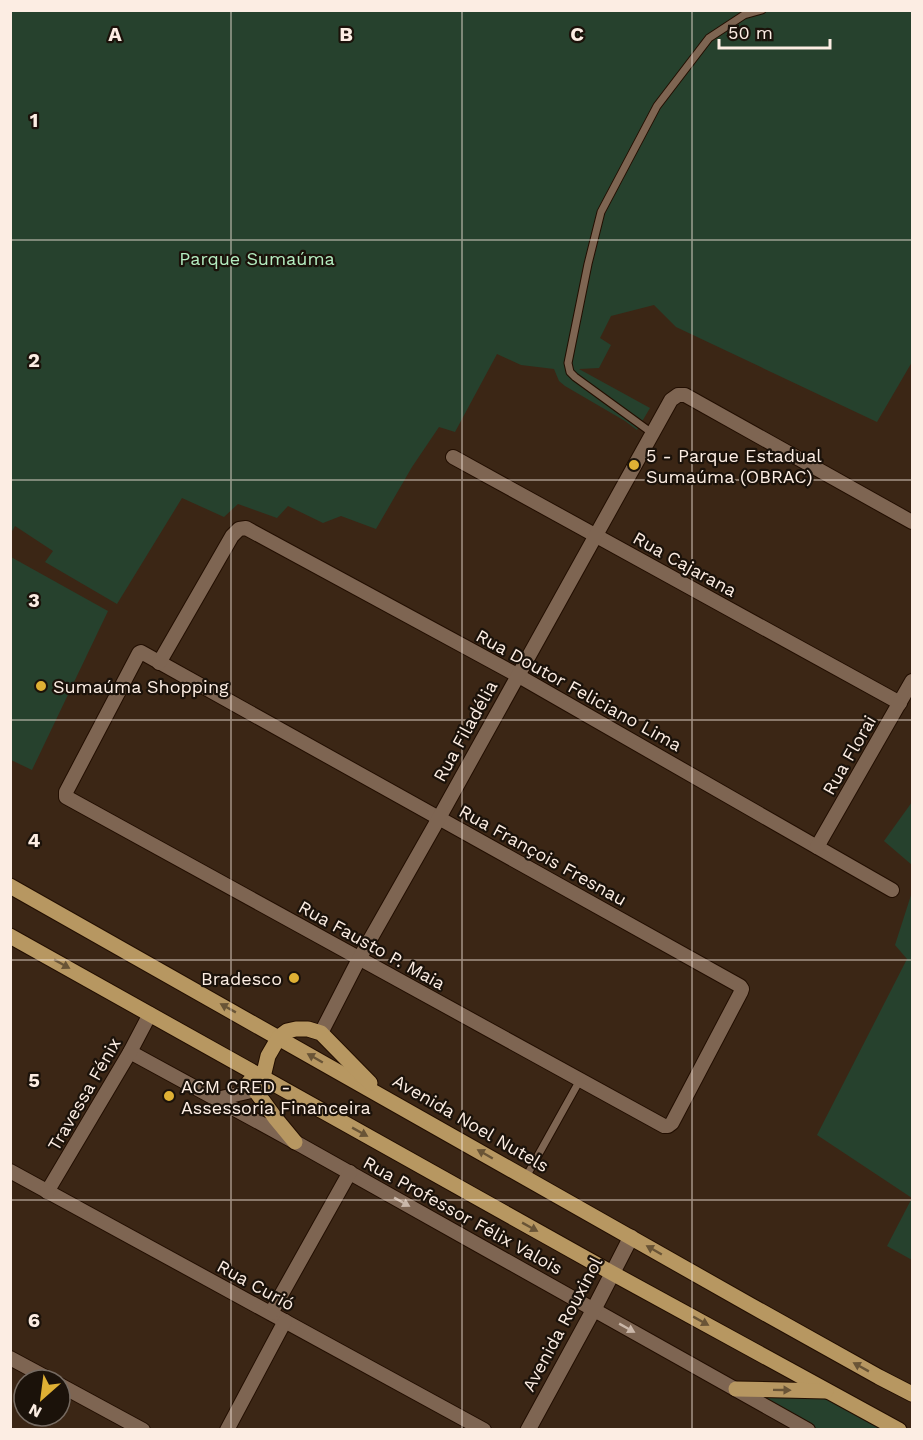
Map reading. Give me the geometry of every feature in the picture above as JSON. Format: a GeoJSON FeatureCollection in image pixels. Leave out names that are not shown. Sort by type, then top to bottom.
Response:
{"type":"FeatureCollection","features":[{"type":"Feature","properties":{"kind":"main road","name":"Avenida Noel Nutels"},"geometry":{"type":"LineString","coordinates":[[10,886],[912,1394]]}},
{"type":"Feature","properties":{"kind":"main road"},"geometry":{"type":"LineString","coordinates":[[10,936],[233,1060],[259,1084],[899,1430]]}},
{"type":"Feature","properties":{"kind":"main road"},"geometry":{"type":"LineString","coordinates":[[295,1142],[259,1084],[268,1056],[279,1037],[287,1031],[308,1029],[321,1033],[382,1096]]}},
{"type":"Feature","properties":{"kind":"main road"},"geometry":{"type":"LineString","coordinates":[[736,1389],[828,1391]]}},
{"type":"Feature","properties":{"kind":"street","name":"Rua Filadélia"},"geometry":{"type":"LineString","coordinates":[[321,1033],[359,959],[671,400],[678,395],[685,395],[912,522]]}},
{"type":"Feature","properties":{"kind":"street","name":"Rua Cajarana"},"geometry":{"type":"LineString","coordinates":[[453,457],[900,703]]}},
{"type":"Feature","properties":{"kind":"street","name":"Rua Doutor Feliciano Lima"},"geometry":{"type":"LineString","coordinates":[[159,663],[232,536],[239,529],[246,528],[517,675],[892,890]]}},
{"type":"Feature","properties":{"kind":"street","name":"Rua François Fresnau"},"geometry":{"type":"LineString","coordinates":[[66,792],[139,653],[144,653],[740,986],[741,992],[672,1123],[664,1126]]}},
{"type":"Feature","properties":{"kind":"street","name":"Rua Florai"},"geometry":{"type":"LineString","coordinates":[[817,847],[912,681]]}},
{"type":"Feature","properties":{"kind":"street","name":"Rua Fausto P. Maia"},"geometry":{"type":"LineString","coordinates":[[66,792],[66,796],[72,800],[664,1126]]}},
{"type":"Feature","properties":{"kind":"street","name":"Travessa Fénix"},"geometry":{"type":"LineString","coordinates":[[47,1192],[150,1014]]}},
{"type":"Feature","properties":{"kind":"street","name":"Rua Professor Félix Valois"},"geometry":{"type":"LineString","coordinates":[[130,1052],[350,1172],[808,1430]]}},
{"type":"Feature","properties":{"kind":"street"},"geometry":{"type":"LineString","coordinates":[[217,1099],[259,1084]]}},
{"type":"Feature","properties":{"kind":"street","name":"Rua Curió"},"geometry":{"type":"LineString","coordinates":[[10,1171],[484,1430]]}},
{"type":"Feature","properties":{"kind":"street"},"geometry":{"type":"LineString","coordinates":[[271,1313],[350,1172]]}},
{"type":"Feature","properties":{"kind":"street","name":"Avenida Rouxinol"},"geometry":{"type":"LineString","coordinates":[[528,1430],[631,1237]]}},
{"type":"Feature","properties":{"kind":"street"},"geometry":{"type":"LineString","coordinates":[[226,1430],[285,1321]]}},
{"type":"Feature","properties":{"kind":"street"},"geometry":{"type":"LineString","coordinates":[[10,1358],[29,1368]]}},
{"type":"Feature","properties":{"kind":"street"},"geometry":{"type":"LineString","coordinates":[[72,1392],[143,1430]]}},
{"type":"Feature","properties":{"kind":"lane"},"geometry":{"type":"LineString","coordinates":[[652,433],[575,377],[570,372],[567,363],[601,212],[657,106],[709,38],[744,15],[762,10]]}},
{"type":"Feature","properties":{"kind":"lane"},"geometry":{"type":"LineString","coordinates":[[526,1177],[580,1080]]}},
{"type":"Feature","properties":{"kind":"green space","name":"Parque Sumaúma"},"geometry":{"type":"Polygon","coordinates":[[[11,11],[912,11],[912,362],[877,422],[676,327],[654,305],[611,316],[600,338],[611,345],[599,368],[579,369],[650,408],[637,430],[565,386],[559,381],[554,369],[521,365],[497,354],[455,432],[439,427],[412,467],[376,529],[341,516],[323,523],[288,506],[277,518],[238,504],[224,517],[182,498],[117,604],[45,562],[53,551],[15,526],[11,533],[11,11]]]}},
{"type":"Feature","properties":{"kind":"green space","name":"Sumaúma Shopping"},"geometry":{"type":"Polygon","coordinates":[[[11,557],[108,611],[32,770],[11,760],[11,557]]]}},
{"type":"Feature","properties":{"kind":"green space"},"geometry":{"type":"Polygon","coordinates":[[[912,802],[912,865],[884,841],[912,802]]]}},
{"type":"Feature","properties":{"kind":"green space"},"geometry":{"type":"Polygon","coordinates":[[[912,892],[912,1198],[817,1135],[907,959],[895,945],[912,892]]]}},
{"type":"Feature","properties":{"kind":"green space"},"geometry":{"type":"Polygon","coordinates":[[[912,1198],[912,1260],[887,1246],[912,1198]]]}},
{"type":"Feature","properties":{"kind":"green space"},"geometry":{"type":"Polygon","coordinates":[[[736,1389],[828,1391],[899,1429],[808,1429],[736,1389]]]}},
{"type":"Feature","properties":{"kind":"place","name":"5 - Parque Estadual Sumaúma (OBRAC)"},"geometry":{"type":"Point","coordinates":[634,465]}},
{"type":"Feature","properties":{"kind":"place","name":"Sumaúma Shopping"},"geometry":{"type":"Point","coordinates":[41,686]}},
{"type":"Feature","properties":{"kind":"place","name":"Bradesco"},"geometry":{"type":"Point","coordinates":[294,978]}},
{"type":"Feature","properties":{"kind":"place","name":"ACM CRED - Assessoria Financeira"},"geometry":{"type":"Point","coordinates":[169,1096]}}]}
